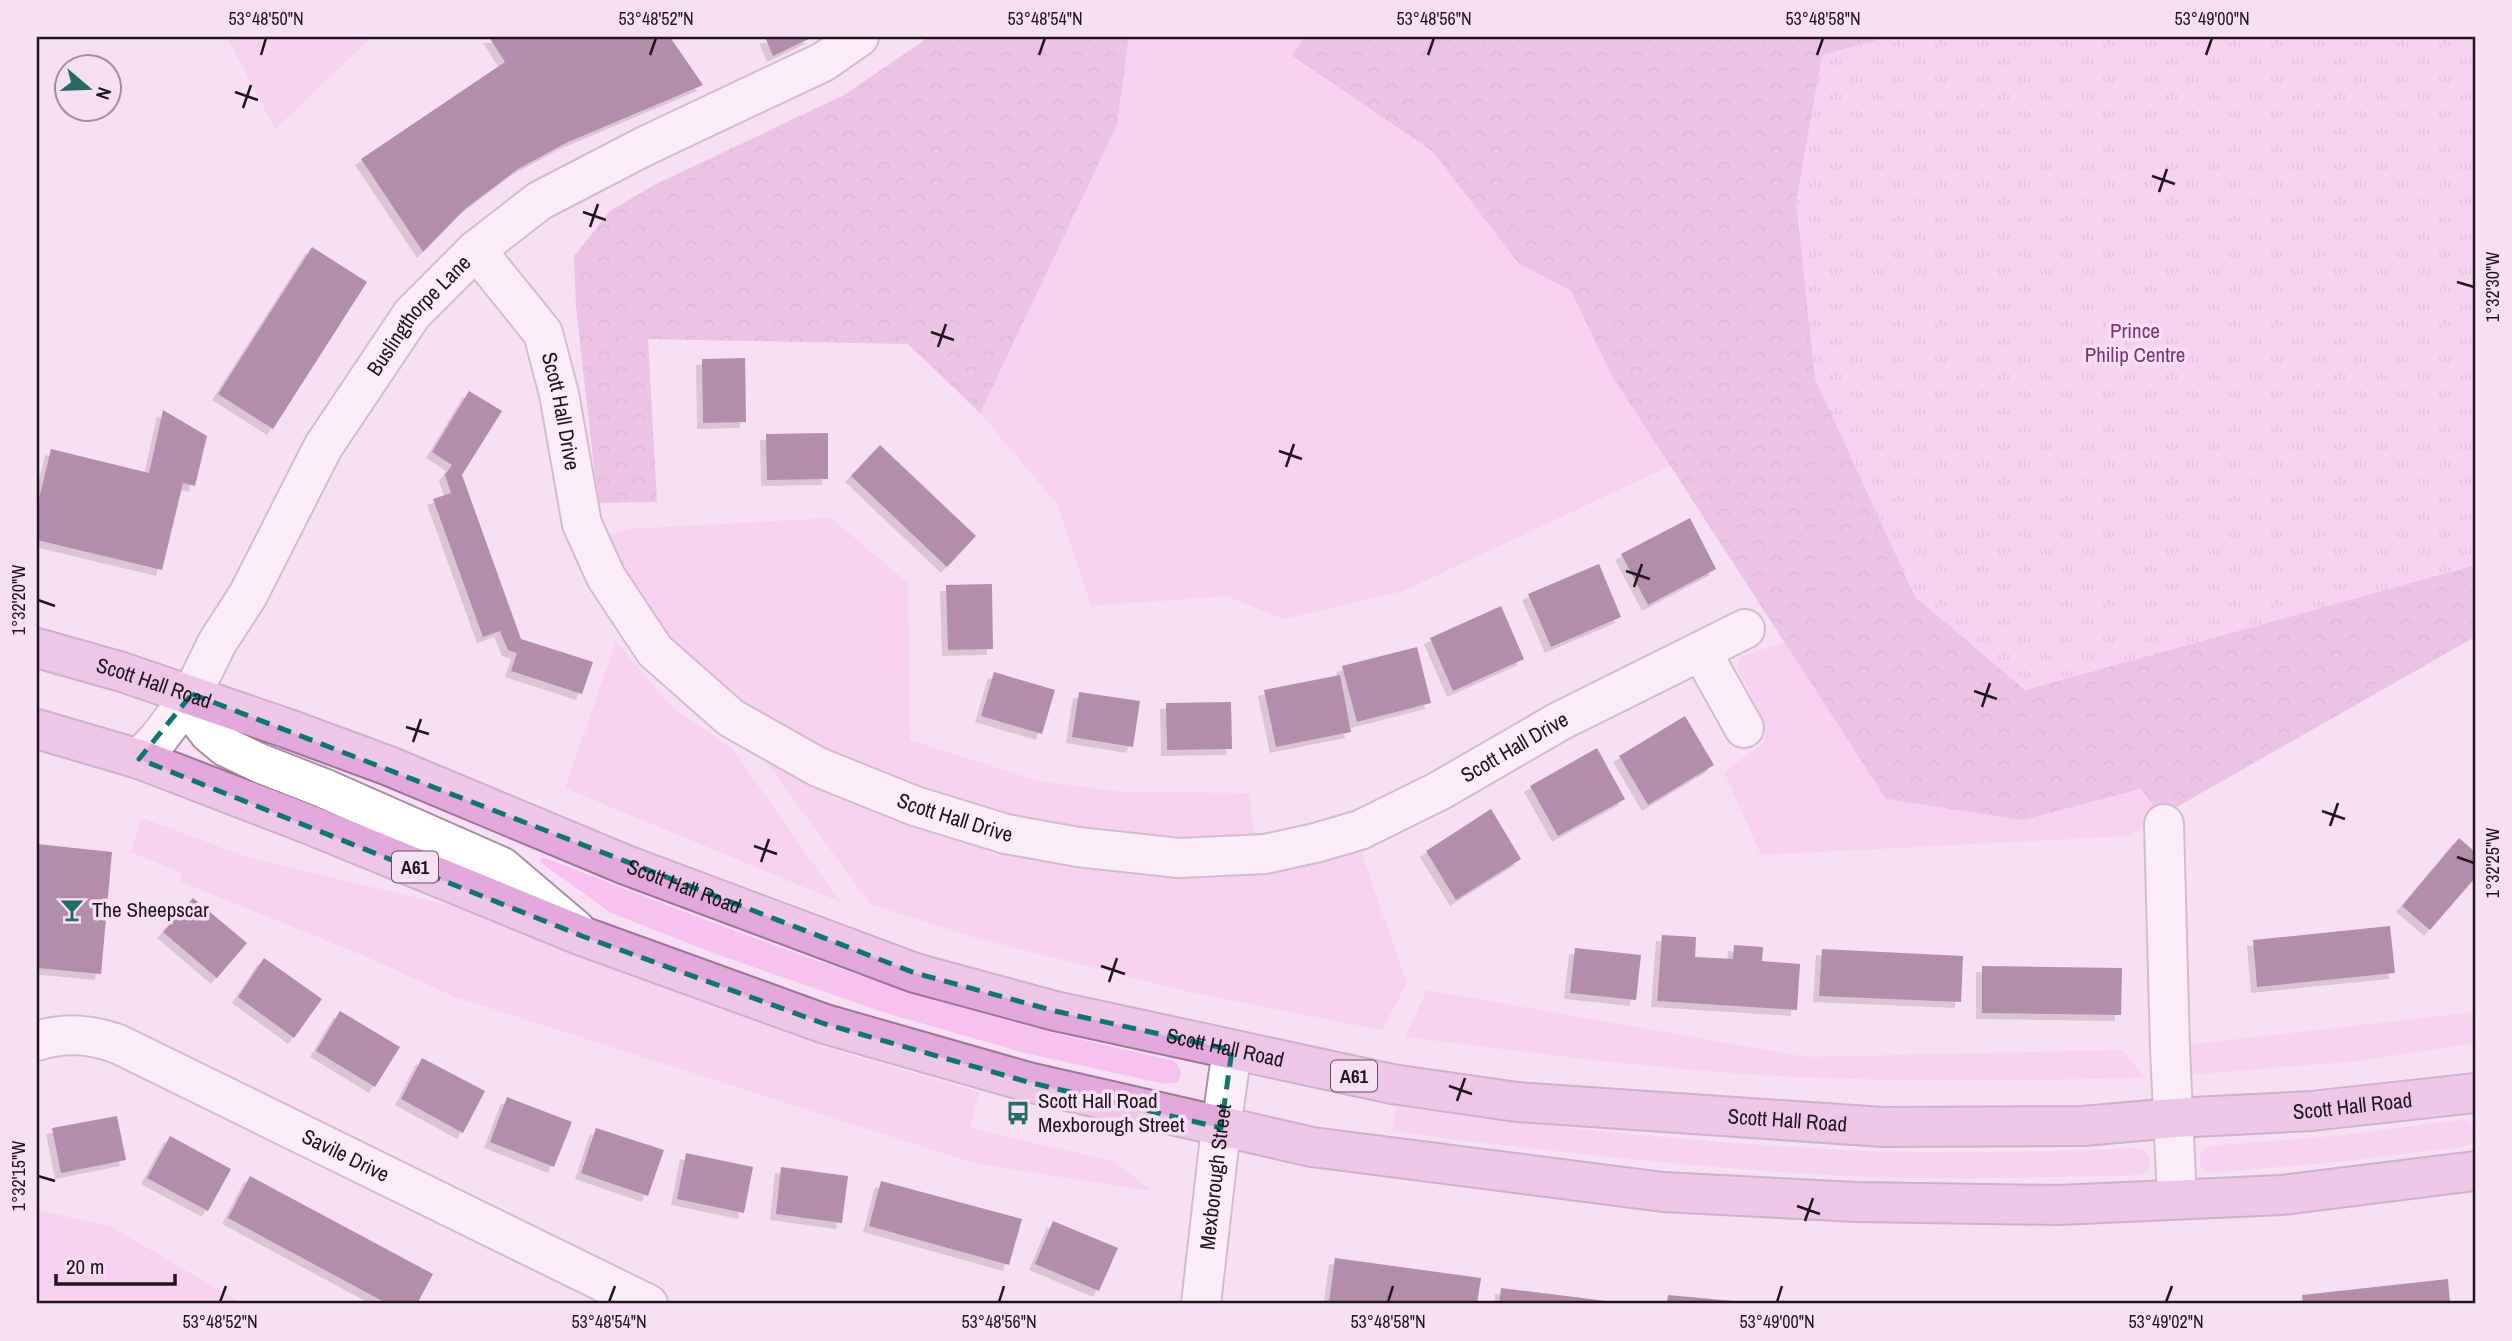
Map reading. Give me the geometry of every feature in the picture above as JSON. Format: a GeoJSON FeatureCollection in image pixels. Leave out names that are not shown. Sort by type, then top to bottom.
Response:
{"type":"FeatureCollection","features":[{"type":"Feature","properties":{"kind":"highway","name":"Scott Hall Road"},"geometry":{"type":"LineString","coordinates":[[37,648],[192,694],[389,766],[626,865],[915,973],[1055,1011],[1392,1084],[1517,1102],[1883,1127],[2083,1126],[2311,1111],[2475,1093]]}},
{"type":"Feature","properties":{"kind":"highway","name":"A61"},"geometry":{"type":"LineString","coordinates":[[37,729],[139,759],[308,824],[582,936],[825,1024],[1028,1082],[1221,1128],[1338,1152],[1663,1192],[1856,1202],[2045,1205],[2282,1195],[2475,1171]]}},
{"type":"Feature","properties":{"kind":"street","name":"Buslingthorpe Lane"},"geometry":{"type":"LineString","coordinates":[[139,759],[159,738],[192,694],[217,643],[248,595],[323,447],[412,314],[476,250],[539,201],[645,146],[823,62],[859,37]]}},
{"type":"Feature","properties":{"kind":"street","name":"Scott Hall Drive"},"geometry":{"type":"LineString","coordinates":[[476,250],[543,333],[559,394],[582,524],[606,577],[655,651],[731,718],[818,767],[915,806],[1006,834],[1078,847],[1179,858],[1265,854],[1360,830],[1439,790],[1560,721],[1745,629]]}},
{"type":"Feature","properties":{"kind":"street"},"geometry":{"type":"LineString","coordinates":[[1701,651],[1744,728]]}},
{"type":"Feature","properties":{"kind":"street"},"geometry":{"type":"LineString","coordinates":[[192,694],[199,720],[209,733],[226,747],[502,867],[582,936]]}},
{"type":"Feature","properties":{"kind":"street"},"geometry":{"type":"LineString","coordinates":[[2164,824],[2177,1199]]}},
{"type":"Feature","properties":{"kind":"street","name":"Savile Drive"},"geometry":{"type":"LineString","coordinates":[[37,1041],[55,1035],[88,1034],[118,1044],[648,1304]]}},
{"type":"Feature","properties":{"kind":"street","name":"Mexborough Street"},"geometry":{"type":"LineString","coordinates":[[1201,1304],[1232,1050]]}},
{"type":"Feature","properties":{"kind":"highlighted area"},"geometry":{"type":"Polygon","coordinates":[[[192,694],[915,973],[1055,1011],[1232,1050],[1221,1128],[1028,1082],[825,1024],[582,936],[139,759],[192,694]]]}},
{"type":"Feature","properties":{"kind":"green space"},"geometry":{"type":"Polygon","coordinates":[[[227,37],[372,37],[275,129],[227,37]]]}},
{"type":"Feature","properties":{"kind":"green space"},"geometry":{"type":"Polygon","coordinates":[[[929,37],[1129,37],[1117,125],[980,413],[908,344],[648,339],[657,502],[598,503],[576,307],[574,256],[610,211],[654,185],[844,95],[929,37]]]}},
{"type":"Feature","properties":{"kind":"green space"},"geometry":{"type":"Polygon","coordinates":[[[1129,37],[1304,37],[1292,57],[1433,153],[1518,263],[1571,291],[1612,376],[1670,466],[1403,591],[1284,619],[1227,596],[1091,606],[1058,505],[980,413],[1117,125],[1129,37]]]}},
{"type":"Feature","properties":{"kind":"green space"},"geometry":{"type":"Polygon","coordinates":[[[1304,37],[1890,37],[1822,55],[2025,690],[2475,565],[2475,637],[2161,816],[2141,789],[2023,820],[1886,799],[1612,376],[1571,291],[1518,263],[1433,152],[1292,56],[1304,37]]]}},
{"type":"Feature","properties":{"kind":"green space","name":"Prince Philip Centre"},"geometry":{"type":"Polygon","coordinates":[[[1890,37],[2475,37],[2475,565],[2025,690],[1915,597],[1815,379],[1796,202],[1822,55],[1890,37]]]}},
{"type":"Feature","properties":{"kind":"green space"},"geometry":{"type":"Polygon","coordinates":[[[831,518],[908,583],[910,740],[1038,781],[1123,792],[1249,793],[1254,837],[1182,840],[1072,830],[986,812],[829,755],[741,703],[695,667],[647,611],[617,561],[607,535],[630,529],[831,518]]]}},
{"type":"Feature","properties":{"kind":"green space"},"geometry":{"type":"Polygon","coordinates":[[[616,642],[673,708],[732,748],[840,902],[565,788],[616,642]]]}},
{"type":"Feature","properties":{"kind":"green space"},"geometry":{"type":"Polygon","coordinates":[[[1784,642],[1886,799],[2023,820],[2141,789],[2161,816],[2129,836],[1761,855],[1724,772],[1764,742],[1766,725],[1738,670],[1740,657],[1784,642]]]}},
{"type":"Feature","properties":{"kind":"green space"},"geometry":{"type":"Polygon","coordinates":[[[762,756],[811,783],[891,819],[989,849],[1070,866],[1174,875],[1271,874],[1361,852],[1407,983],[1382,1030],[1190,992],[976,938],[870,904],[762,756]]]}},
{"type":"Feature","properties":{"kind":"green space"},"geometry":{"type":"Polygon","coordinates":[[[142,818],[247,857],[480,913],[824,1047],[979,1092],[970,1128],[1116,1162],[1151,1191],[974,1163],[452,996],[372,959],[179,881],[183,873],[130,852],[142,818]]]}},
{"type":"Feature","properties":{"kind":"green space"},"geometry":{"type":"Polygon","coordinates":[[[542,857],[762,941],[895,987],[1032,1027],[1171,1060],[1179,1067],[1180,1079],[1178,1082],[1165,1084],[1025,1053],[886,1013],[719,955],[611,913],[540,862],[542,857]]]}},
{"type":"Feature","properties":{"kind":"green space"},"geometry":{"type":"Polygon","coordinates":[[[1427,990],[1806,1057],[2122,1050],[2145,1078],[1942,1080],[1769,1076],[1613,1062],[1405,1037],[1427,990]]]}},
{"type":"Feature","properties":{"kind":"green space"},"geometry":{"type":"Polygon","coordinates":[[[2475,1012],[2475,1043],[2359,1061],[2189,1075],[2186,1045],[2475,1012]]]}},
{"type":"Feature","properties":{"kind":"green space"},"geometry":{"type":"Polygon","coordinates":[[[1397,1107],[1623,1133],[1793,1147],[1957,1152],[2135,1148],[2144,1150],[2149,1156],[2150,1164],[2147,1172],[2139,1175],[1919,1178],[1789,1173],[1675,1164],[1391,1131],[1397,1107]]]}},
{"type":"Feature","properties":{"kind":"green space"},"geometry":{"type":"Polygon","coordinates":[[[2469,1121],[2475,1127],[2475,1139],[2471,1144],[2462,1147],[2211,1173],[2204,1170],[2200,1163],[2200,1153],[2208,1146],[2335,1136],[2469,1121]]]}},
{"type":"Feature","properties":{"kind":"green space"},"geometry":{"type":"Polygon","coordinates":[[[37,1208],[110,1226],[243,1304],[37,1304],[37,1208]]]}},
{"type":"Feature","properties":{"kind":"building"},"geometry":{"type":"Polygon","coordinates":[[[489,37],[670,37],[703,85],[566,143],[518,169],[465,209],[423,252],[361,159],[505,62],[489,37]]]}},
{"type":"Feature","properties":{"kind":"building"},"geometry":{"type":"Polygon","coordinates":[[[765,37],[813,37],[773,56],[765,37]]]}},
{"type":"Feature","properties":{"kind":"building"},"geometry":{"type":"Polygon","coordinates":[[[312,247],[367,282],[273,429],[218,394],[312,247]]]}},
{"type":"Feature","properties":{"kind":"building"},"geometry":{"type":"Polygon","coordinates":[[[745,358],[746,422],[703,423],[702,359],[745,358]]]}},
{"type":"Feature","properties":{"kind":"building"},"geometry":{"type":"Polygon","coordinates":[[[469,391],[502,411],[462,475],[521,639],[593,662],[582,694],[511,671],[517,653],[508,650],[500,631],[483,637],[433,499],[451,493],[445,475],[452,465],[432,452],[469,391]]]}},
{"type":"Feature","properties":{"kind":"building"},"geometry":{"type":"Polygon","coordinates":[[[163,410],[207,436],[195,486],[183,483],[162,570],[37,540],[37,507],[51,449],[149,473],[163,410]]]}},
{"type":"Feature","properties":{"kind":"building"},"geometry":{"type":"Polygon","coordinates":[[[828,433],[828,479],[767,480],[766,434],[828,433]]]}},
{"type":"Feature","properties":{"kind":"building"},"geometry":{"type":"Polygon","coordinates":[[[880,445],[976,536],[947,567],[851,476],[880,445]]]}},
{"type":"Feature","properties":{"kind":"building"},"geometry":{"type":"Polygon","coordinates":[[[1690,518],[1716,569],[1648,605],[1621,554],[1690,518]]]}},
{"type":"Feature","properties":{"kind":"building"},"geometry":{"type":"Polygon","coordinates":[[[1599,564],[1621,617],[1551,647],[1528,594],[1599,564]]]}},
{"type":"Feature","properties":{"kind":"building"},"geometry":{"type":"Polygon","coordinates":[[[992,584],[993,649],[948,650],[946,585],[992,584]]]}},
{"type":"Feature","properties":{"kind":"building"},"geometry":{"type":"Polygon","coordinates":[[[1501,606],[1524,659],[1453,691],[1430,638],[1501,606]]]}},
{"type":"Feature","properties":{"kind":"building"},"geometry":{"type":"Polygon","coordinates":[[[1417,647],[1431,703],[1357,722],[1342,666],[1417,647]]]}},
{"type":"Feature","properties":{"kind":"building"},"geometry":{"type":"Polygon","coordinates":[[[994,672],[1055,690],[1042,734],[981,716],[994,672]]]}},
{"type":"Feature","properties":{"kind":"building"},"geometry":{"type":"Polygon","coordinates":[[[1340,675],[1351,732],[1276,747],[1264,690],[1340,675]]]}},
{"type":"Feature","properties":{"kind":"building"},"geometry":{"type":"Polygon","coordinates":[[[1079,692],[1140,701],[1133,747],[1072,737],[1079,692]]]}},
{"type":"Feature","properties":{"kind":"building"},"geometry":{"type":"Polygon","coordinates":[[[1231,702],[1232,749],[1167,750],[1166,703],[1231,702]]]}},
{"type":"Feature","properties":{"kind":"building"},"geometry":{"type":"Polygon","coordinates":[[[1685,716],[1714,765],[1648,805],[1619,756],[1685,716]]]}},
{"type":"Feature","properties":{"kind":"building"},"geometry":{"type":"Polygon","coordinates":[[[1597,748],[1625,799],[1558,836],[1530,786],[1597,748]]]}},
{"type":"Feature","properties":{"kind":"building"},"geometry":{"type":"Polygon","coordinates":[[[1491,809],[1521,859],[1456,900],[1426,851],[1491,809]]]}},
{"type":"Feature","properties":{"kind":"building"},"geometry":{"type":"Polygon","coordinates":[[[2459,838],[2475,852],[2475,878],[2430,930],[2402,906],[2459,838]]]}},
{"type":"Feature","properties":{"kind":"building","name":"The Sheepscar"},"geometry":{"type":"Polygon","coordinates":[[[37,844],[112,852],[101,974],[37,968],[37,844]]]}},
{"type":"Feature","properties":{"kind":"building"},"geometry":{"type":"Polygon","coordinates":[[[193,898],[247,943],[217,978],[163,932],[193,898]]]}},
{"type":"Feature","properties":{"kind":"building"},"geometry":{"type":"Polygon","coordinates":[[[2390,926],[2395,973],[2257,987],[2253,940],[2390,926]]]}},
{"type":"Feature","properties":{"kind":"building"},"geometry":{"type":"Polygon","coordinates":[[[1662,935],[1696,937],[1695,957],[1733,959],[1734,945],[1763,947],[1762,961],[1800,964],[1797,1010],[1657,1001],[1662,935]]]}},
{"type":"Feature","properties":{"kind":"building"},"geometry":{"type":"Polygon","coordinates":[[[1575,948],[1641,955],[1636,1000],[1570,993],[1575,948]]]}},
{"type":"Feature","properties":{"kind":"building"},"geometry":{"type":"Polygon","coordinates":[[[1822,949],[1963,956],[1961,1002],[1819,996],[1822,949]]]}},
{"type":"Feature","properties":{"kind":"building"},"geometry":{"type":"Polygon","coordinates":[[[264,958],[322,999],[294,1038],[238,997],[264,958]]]}},
{"type":"Feature","properties":{"kind":"building"},"geometry":{"type":"Polygon","coordinates":[[[1982,966],[2122,968],[2121,1015],[1982,1013],[1982,966]]]}},
{"type":"Feature","properties":{"kind":"building"},"geometry":{"type":"Polygon","coordinates":[[[340,1011],[400,1047],[375,1087],[316,1051],[340,1011]]]}},
{"type":"Feature","properties":{"kind":"building"},"geometry":{"type":"Polygon","coordinates":[[[422,1058],[485,1091],[463,1133],[401,1099],[422,1058]]]}},
{"type":"Feature","properties":{"kind":"building"},"geometry":{"type":"Polygon","coordinates":[[[507,1097],[572,1122],[554,1167],[490,1142],[507,1097]]]}},
{"type":"Feature","properties":{"kind":"building"},"geometry":{"type":"Polygon","coordinates":[[[117,1116],[126,1160],[61,1173],[52,1128],[117,1116]]]}},
{"type":"Feature","properties":{"kind":"building"},"geometry":{"type":"Polygon","coordinates":[[[596,1128],[664,1150],[648,1196],[581,1173],[596,1128]]]}},
{"type":"Feature","properties":{"kind":"building"},"geometry":{"type":"Polygon","coordinates":[[[170,1136],[231,1169],[208,1211],[147,1178],[170,1136]]]}},
{"type":"Feature","properties":{"kind":"building"},"geometry":{"type":"Polygon","coordinates":[[[686,1153],[753,1167],[744,1213],[677,1199],[686,1153]]]}},
{"type":"Feature","properties":{"kind":"building"},"geometry":{"type":"Polygon","coordinates":[[[781,1167],[848,1176],[842,1223],[776,1214],[781,1167]]]}},
{"type":"Feature","properties":{"kind":"building"},"geometry":{"type":"Polygon","coordinates":[[[250,1176],[433,1274],[417,1304],[388,1304],[228,1218],[250,1176]]]}},
{"type":"Feature","properties":{"kind":"building"},"geometry":{"type":"Polygon","coordinates":[[[881,1181],[1022,1219],[1009,1265],[869,1226],[881,1181]]]}},
{"type":"Feature","properties":{"kind":"building"},"geometry":{"type":"Polygon","coordinates":[[[1053,1221],[1118,1248],[1099,1291],[1035,1264],[1053,1221]]]}},
{"type":"Feature","properties":{"kind":"building"},"geometry":{"type":"Polygon","coordinates":[[[1335,1258],[1481,1278],[1477,1304],[1329,1303],[1335,1258]]]}},
{"type":"Feature","properties":{"kind":"building"},"geometry":{"type":"Polygon","coordinates":[[[2448,1279],[2450,1304],[2303,1304],[2302,1295],[2448,1279]]]}},
{"type":"Feature","properties":{"kind":"building"},"geometry":{"type":"Polygon","coordinates":[[[1501,1288],[1622,1303],[1622,1304],[1499,1304],[1501,1288]]]}},
{"type":"Feature","properties":{"kind":"building"},"geometry":{"type":"Polygon","coordinates":[[[1668,1295],[1744,1302],[1744,1304],[1667,1304],[1668,1295]]]}},
{"type":"Feature","properties":{"kind":"place","name":"The Sheepscar"},"geometry":{"type":"Point","coordinates":[72,910]}},
{"type":"Feature","properties":{"kind":"place","name":"Scott Hall Road Mexborough Street"},"geometry":{"type":"Point","coordinates":[1018,1113]}}]}
